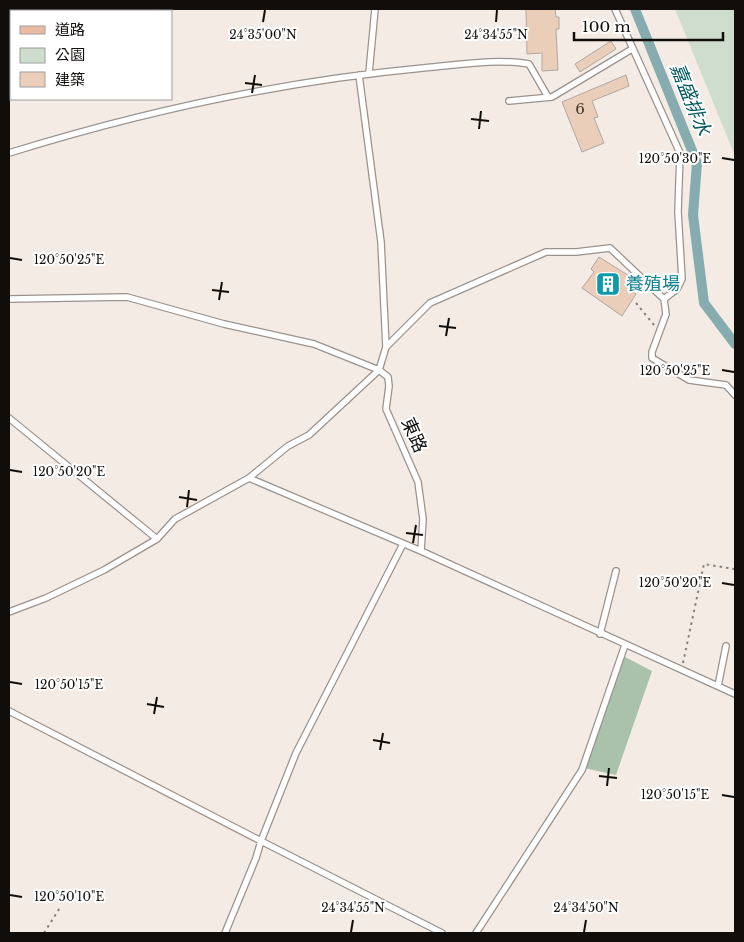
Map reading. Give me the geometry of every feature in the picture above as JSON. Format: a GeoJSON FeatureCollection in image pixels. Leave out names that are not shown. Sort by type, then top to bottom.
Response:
{"type":"FeatureCollection","features":[{"type":"Feature","properties":{"kind":"lane"},"geometry":{"type":"LineString","coordinates":[[369,73],[375,9]]}},
{"type":"Feature","properties":{"kind":"lane"},"geometry":{"type":"LineString","coordinates":[[614,9],[680,153],[678,212],[682,279],[677,289],[664,299]]}},
{"type":"Feature","properties":{"kind":"lane"},"geometry":{"type":"LineString","coordinates":[[510,101],[552,97],[632,50]]}},
{"type":"Feature","properties":{"kind":"lane"},"geometry":{"type":"LineString","coordinates":[[9,153],[76,132],[187,105],[369,73],[483,63],[529,64],[548,97]]}},
{"type":"Feature","properties":{"kind":"lane"},"geometry":{"type":"LineString","coordinates":[[9,612],[46,598],[104,570],[156,539],[175,519],[249,478],[288,446],[309,435],[379,370],[386,347],[381,242],[359,75]]}},
{"type":"Feature","properties":{"kind":"lane"},"geometry":{"type":"LineString","coordinates":[[386,347],[430,303],[546,252],[576,252],[610,248],[664,299],[666,314],[659,330],[652,358],[689,380],[726,385],[735,395]]}},
{"type":"Feature","properties":{"kind":"lane"},"geometry":{"type":"LineString","coordinates":[[9,299],[127,298],[224,324],[314,344],[379,370]]}},
{"type":"Feature","properties":{"kind":"lane","name":"東路"},"geometry":{"type":"LineString","coordinates":[[379,370],[388,378],[389,386],[386,409],[418,482],[423,519],[421,551]]}},
{"type":"Feature","properties":{"kind":"lane"},"geometry":{"type":"LineString","coordinates":[[9,418],[156,539]]}},
{"type":"Feature","properties":{"kind":"lane"},"geometry":{"type":"LineString","coordinates":[[249,478],[421,551],[735,694]]}},
{"type":"Feature","properties":{"kind":"lane"},"geometry":{"type":"LineString","coordinates":[[226,933],[296,753],[403,544]]}},
{"type":"Feature","properties":{"kind":"lane"},"geometry":{"type":"LineString","coordinates":[[600,634],[616,571]]}},
{"type":"Feature","properties":{"kind":"lane"},"geometry":{"type":"LineString","coordinates":[[476,933],[582,770],[624,645]]}},
{"type":"Feature","properties":{"kind":"lane"},"geometry":{"type":"LineString","coordinates":[[718,686],[726,646]]}},
{"type":"Feature","properties":{"kind":"lane"},"geometry":{"type":"LineString","coordinates":[[9,711],[442,933]]}},
{"type":"Feature","properties":{"kind":"path"},"geometry":{"type":"LineString","coordinates":[[636,302],[659,330]]}},
{"type":"Feature","properties":{"kind":"path"},"geometry":{"type":"LineString","coordinates":[[681,670],[704,564],[734,569]]}},
{"type":"Feature","properties":{"kind":"path"},"geometry":{"type":"LineString","coordinates":[[44,933],[61,906]]}},
{"type":"Feature","properties":{"kind":"green space"},"geometry":{"type":"Polygon","coordinates":[[[675,9],[735,9],[735,156],[675,9]]]}},
{"type":"Feature","properties":{"kind":"green space"},"geometry":{"type":"Polygon","coordinates":[[[623,656],[652,671],[616,775],[584,768],[623,656]]]}},
{"type":"Feature","properties":{"kind":"building"},"geometry":{"type":"Polygon","coordinates":[[[526,9],[555,9],[556,17],[559,17],[559,29],[556,29],[558,70],[542,71],[542,53],[527,54],[526,9]]]}},
{"type":"Feature","properties":{"kind":"building"},"geometry":{"type":"Polygon","coordinates":[[[611,41],[616,49],[580,72],[575,64],[611,41]]]}},
{"type":"Feature","properties":{"kind":"building"},"geometry":{"type":"Polygon","coordinates":[[[626,75],[629,86],[592,101],[598,117],[594,118],[604,143],[582,152],[562,102],[626,75]]]}},
{"type":"Feature","properties":{"kind":"building","name":"養殖場"},"geometry":{"type":"Polygon","coordinates":[[[599,257],[634,279],[629,288],[636,294],[622,316],[582,288],[594,272],[591,269],[599,257]]]}},
{"type":"Feature","properties":{"kind":"waterway","name":"嘉盛排水"},"geometry":{"type":"LineString","coordinates":[[635,9],[697,163],[693,215],[704,303],[735,344]]}},
{"type":"Feature","properties":{"kind":"place","name":"養殖場"},"geometry":{"type":"Point","coordinates":[608,284]}}]}
